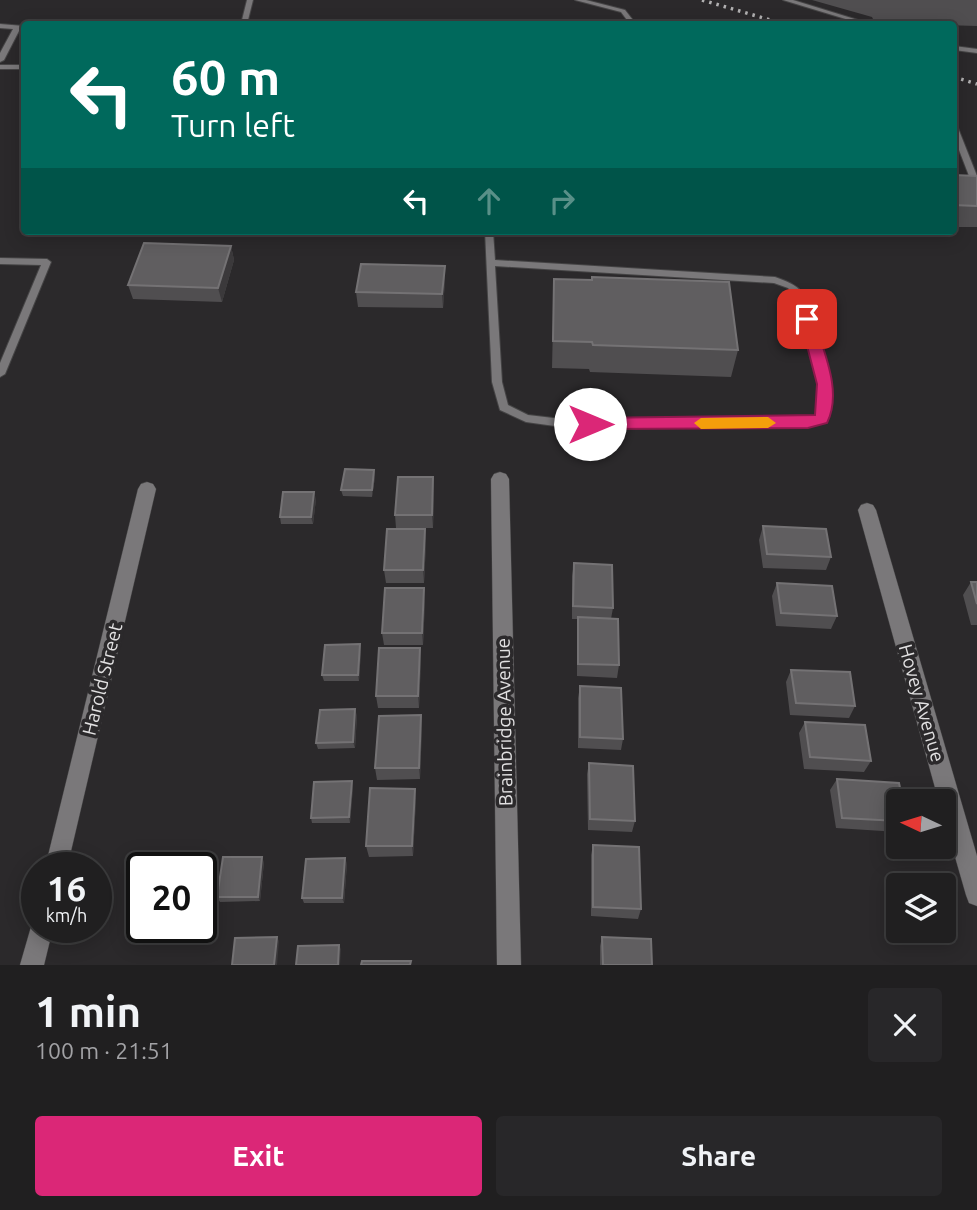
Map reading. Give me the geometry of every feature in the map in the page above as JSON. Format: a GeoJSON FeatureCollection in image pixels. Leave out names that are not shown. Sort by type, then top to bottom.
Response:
{"type":"FeatureCollection","features":[{"type":"Feature","properties":{"kind":"street","name":"Brainbridge Avenue"},"geometry":{"type":"LineString","coordinates":[[500,479],[509,965]]}},
{"type":"Feature","properties":{"kind":"street","name":"Harold Street"},"geometry":{"type":"LineString","coordinates":[[60,852],[148,489]]}},
{"type":"Feature","properties":{"kind":"street","name":"Hovey Avenue"},"geometry":{"type":"LineString","coordinates":[[867,510],[977,895]]}},
{"type":"Feature","properties":{"kind":"street"},"geometry":{"type":"LineString","coordinates":[[32,965],[37,943]]}},
{"type":"Feature","properties":{"kind":"lane"},"geometry":{"type":"LineString","coordinates":[[245,21],[250,0]]}},
{"type":"Feature","properties":{"kind":"lane"},"geometry":{"type":"LineString","coordinates":[[578,0],[623,11],[631,21]]}},
{"type":"Feature","properties":{"kind":"lane"},"geometry":{"type":"LineString","coordinates":[[786,0],[858,21]]}},
{"type":"Feature","properties":{"kind":"lane"},"geometry":{"type":"LineString","coordinates":[[0,26],[21,27],[0,60]]}},
{"type":"Feature","properties":{"kind":"lane"},"geometry":{"type":"LineString","coordinates":[[957,48],[977,51]]}},
{"type":"Feature","properties":{"kind":"lane"},"geometry":{"type":"LineString","coordinates":[[0,66],[21,67]]}},
{"type":"Feature","properties":{"kind":"lane"},"geometry":{"type":"LineString","coordinates":[[957,137],[976,184],[957,183]]}},
{"type":"Feature","properties":{"kind":"lane"},"geometry":{"type":"LineString","coordinates":[[489,235],[497,382],[504,407],[526,418],[562,424],[808,422],[821,419],[825,407],[825,384],[801,297],[791,286],[775,280],[491,263]]}},
{"type":"Feature","properties":{"kind":"lane"},"geometry":{"type":"LineString","coordinates":[[0,261],[47,262],[0,374]]}},
{"type":"Feature","properties":{"kind":"building"},"geometry":{"type":"Polygon","coordinates":[[[957,175],[977,176],[977,206],[957,205],[957,175]]]}},
{"type":"Feature","properties":{"kind":"building"},"geometry":{"type":"Polygon","coordinates":[[[144,243],[231,246],[218,288],[128,285],[144,243]]]}},
{"type":"Feature","properties":{"kind":"building"},"geometry":{"type":"Polygon","coordinates":[[[361,264],[445,266],[442,294],[356,292],[361,264]]]}},
{"type":"Feature","properties":{"kind":"building"},"geometry":{"type":"Polygon","coordinates":[[[592,277],[729,282],[738,350],[553,341],[554,279],[592,280],[592,277]]]}},
{"type":"Feature","properties":{"kind":"building"},"geometry":{"type":"Polygon","coordinates":[[[345,469],[374,470],[372,490],[341,490],[345,469]]]}},
{"type":"Feature","properties":{"kind":"building"},"geometry":{"type":"Polygon","coordinates":[[[398,477],[433,477],[432,515],[395,515],[398,477]]]}},
{"type":"Feature","properties":{"kind":"building"},"geometry":{"type":"Polygon","coordinates":[[[283,492],[314,492],[311,517],[280,517],[283,492]]]}},
{"type":"Feature","properties":{"kind":"building"},"geometry":{"type":"Polygon","coordinates":[[[763,526],[826,529],[831,557],[767,554],[763,526]]]}},
{"type":"Feature","properties":{"kind":"building"},"geometry":{"type":"Polygon","coordinates":[[[387,529],[425,529],[423,570],[384,570],[387,529]]]}},
{"type":"Feature","properties":{"kind":"building"},"geometry":{"type":"Polygon","coordinates":[[[574,563],[612,565],[613,608],[573,606],[574,563]]]}},
{"type":"Feature","properties":{"kind":"building"},"geometry":{"type":"Polygon","coordinates":[[[971,582],[977,582],[977,604],[971,582]]]}},
{"type":"Feature","properties":{"kind":"building"},"geometry":{"type":"Polygon","coordinates":[[[777,583],[832,586],[837,616],[781,613],[777,583]]]}},
{"type":"Feature","properties":{"kind":"building"},"geometry":{"type":"Polygon","coordinates":[[[385,588],[424,588],[422,633],[382,633],[385,588]]]}},
{"type":"Feature","properties":{"kind":"building"},"geometry":{"type":"Polygon","coordinates":[[[578,617],[618,619],[619,665],[578,664],[578,617]]]}},
{"type":"Feature","properties":{"kind":"building"},"geometry":{"type":"Polygon","coordinates":[[[360,644],[358,675],[322,675],[325,645],[360,644]]]}},
{"type":"Feature","properties":{"kind":"building"},"geometry":{"type":"Polygon","coordinates":[[[379,648],[420,648],[418,696],[376,696],[379,648]]]}},
{"type":"Feature","properties":{"kind":"building"},"geometry":{"type":"Polygon","coordinates":[[[791,670],[850,672],[855,706],[796,703],[791,670]]]}},
{"type":"Feature","properties":{"kind":"building"},"geometry":{"type":"Polygon","coordinates":[[[580,686],[621,688],[623,739],[580,737],[580,686]]]}},
{"type":"Feature","properties":{"kind":"building"},"geometry":{"type":"Polygon","coordinates":[[[355,709],[353,742],[316,743],[320,710],[355,709]]]}},
{"type":"Feature","properties":{"kind":"building"},"geometry":{"type":"Polygon","coordinates":[[[421,715],[419,768],[375,768],[379,716],[421,715]]]}},
{"type":"Feature","properties":{"kind":"building"},"geometry":{"type":"Polygon","coordinates":[[[805,722],[865,725],[871,761],[810,757],[805,722]]]}},
{"type":"Feature","properties":{"kind":"building"},"geometry":{"type":"Polygon","coordinates":[[[589,763],[633,766],[635,821],[590,819],[589,763]]]}},
{"type":"Feature","properties":{"kind":"building"},"geometry":{"type":"Polygon","coordinates":[[[837,779],[899,783],[900,789],[886,789],[886,820],[842,818],[837,779]]]}},
{"type":"Feature","properties":{"kind":"building"},"geometry":{"type":"Polygon","coordinates":[[[352,781],[349,817],[311,818],[314,782],[352,781]]]}},
{"type":"Feature","properties":{"kind":"building"},"geometry":{"type":"Polygon","coordinates":[[[370,788],[415,789],[412,846],[366,846],[370,788]]]}},
{"type":"Feature","properties":{"kind":"building"},"geometry":{"type":"Polygon","coordinates":[[[593,845],[639,847],[641,909],[593,907],[593,845]]]}},
{"type":"Feature","properties":{"kind":"building"},"geometry":{"type":"Polygon","coordinates":[[[223,857],[262,857],[258,897],[217,897],[223,857]]]}},
{"type":"Feature","properties":{"kind":"building"},"geometry":{"type":"Polygon","coordinates":[[[345,858],[342,898],[302,898],[306,859],[345,858]]]}},
{"type":"Feature","properties":{"kind":"building"},"geometry":{"type":"Polygon","coordinates":[[[277,937],[274,965],[232,965],[235,938],[277,937]]]}},
{"type":"Feature","properties":{"kind":"building"},"geometry":{"type":"Polygon","coordinates":[[[602,937],[651,939],[652,965],[603,965],[602,937]]]}},
{"type":"Feature","properties":{"kind":"building"},"geometry":{"type":"Polygon","coordinates":[[[339,945],[338,965],[296,965],[298,946],[339,945]]]}},
{"type":"Feature","properties":{"kind":"building"},"geometry":{"type":"Polygon","coordinates":[[[362,961],[411,961],[410,965],[361,965],[362,961]]]}},
{"type":"Feature","properties":{"kind":"railway"},"geometry":{"type":"LineString","coordinates":[[702,0],[774,21]]}},
{"type":"Feature","properties":{"kind":"railway"},"geometry":{"type":"LineString","coordinates":[[957,78],[977,84]]}},
{"type":"Feature","properties":{"kind":"slow traffic"},"geometry":{"type":"LineString","coordinates":[[701,423],[768,423]]}},
{"type":"Feature","properties":{"kind":"route"},"geometry":{"type":"LineString","coordinates":[[590,424],[808,422],[821,419],[825,407],[825,384],[807,319]]}}]}
